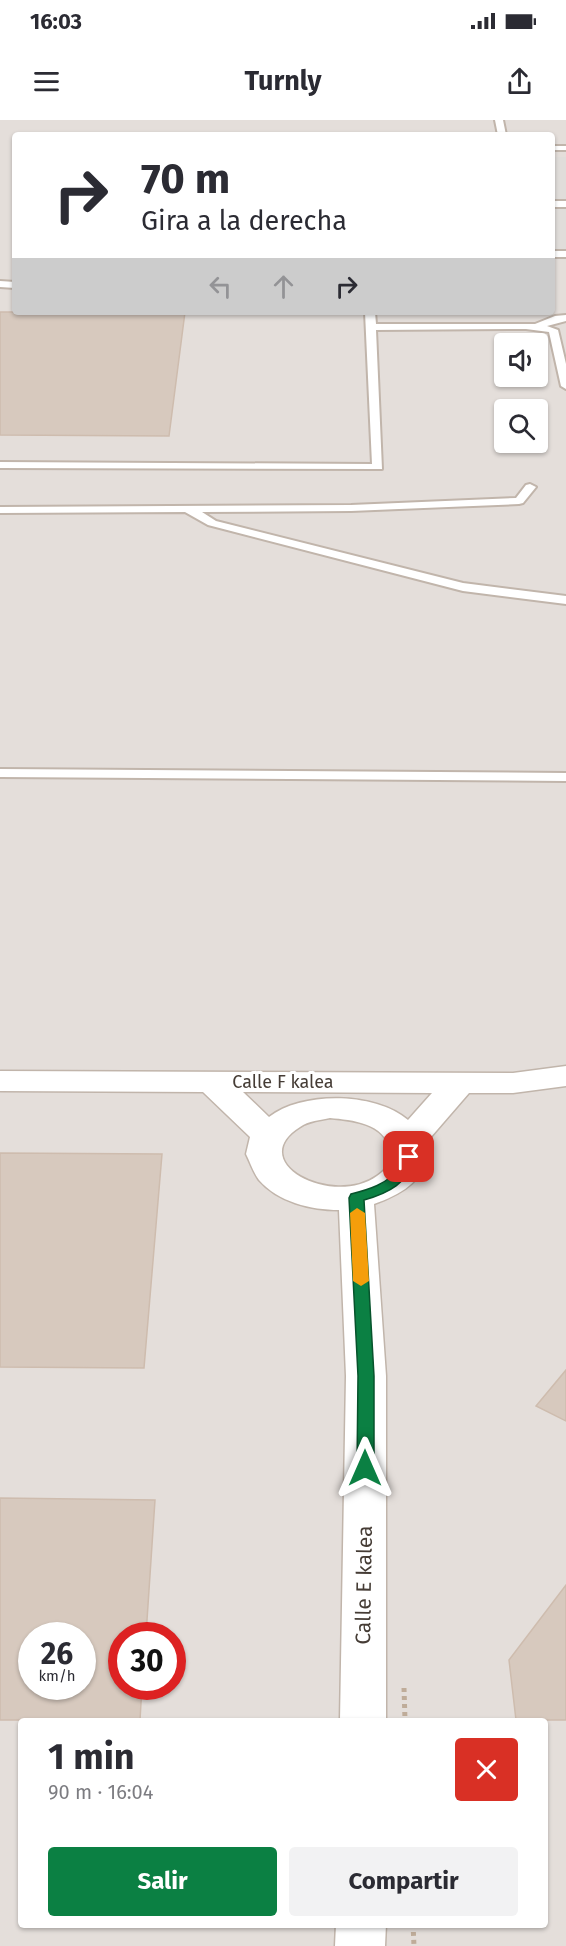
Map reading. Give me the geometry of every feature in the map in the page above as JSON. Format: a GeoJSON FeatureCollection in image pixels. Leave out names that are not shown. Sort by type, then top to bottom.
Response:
{"type":"FeatureCollection","features":[{"type":"Feature","properties":{"kind":"street","name":"Calle F kalea"},"geometry":{"type":"LineString","coordinates":[[0,1081],[513,1083],[566,1076]]}},
{"type":"Feature","properties":{"kind":"street"},"geometry":{"type":"LineString","coordinates":[[211,1081],[268,1135]]}},
{"type":"Feature","properties":{"kind":"street"},"geometry":{"type":"LineString","coordinates":[[407,1143],[460,1082]]}},
{"type":"Feature","properties":{"kind":"street"},"geometry":{"type":"LineString","coordinates":[[330,1107],[368,1113],[384,1120],[398,1130],[407,1143],[409,1157],[404,1170],[393,1182],[377,1192],[356,1198],[335,1199],[315,1197],[281,1183],[270,1172],[264,1160],[263,1147],[268,1135],[279,1124],[293,1116],[330,1107]]}},
{"type":"Feature","properties":{"kind":"street","name":"Calle E kalea"},"geometry":{"type":"LineString","coordinates":[[356,1198],[366,1376],[363,1718]]}},
{"type":"Feature","properties":{"kind":"street"},"geometry":{"type":"LineString","coordinates":[[360,1946],[361,1928]]}},
{"type":"Feature","properties":{"kind":"lane"},"geometry":{"type":"LineString","coordinates":[[0,465],[378,466],[370,315]]}},
{"type":"Feature","properties":{"kind":"lane"},"geometry":{"type":"LineString","coordinates":[[536,327],[558,318],[566,318]]}},
{"type":"Feature","properties":{"kind":"lane"},"geometry":{"type":"LineString","coordinates":[[371,327],[536,327],[553,330],[566,386]]}},
{"type":"Feature","properties":{"kind":"lane"},"geometry":{"type":"LineString","coordinates":[[0,510],[351,508],[519,501],[530,487]]}},
{"type":"Feature","properties":{"kind":"lane"},"geometry":{"type":"LineString","coordinates":[[188,510],[212,523],[463,587],[566,600]]}},
{"type":"Feature","properties":{"kind":"lane"},"geometry":{"type":"LineString","coordinates":[[0,772],[566,777]]}},
{"type":"Feature","properties":{"kind":"path"},"geometry":{"type":"LineString","coordinates":[[413,1928],[414,1946]]}},
{"type":"Feature","properties":{"kind":"shaded area"},"geometry":{"type":"Polygon","coordinates":[[[0,120],[566,120],[566,1946],[0,1946],[0,120]]]}},
{"type":"Feature","properties":{"kind":"shaded area"},"geometry":{"type":"Polygon","coordinates":[[[555,157],[566,157],[566,258],[555,258],[555,157]]]}},
{"type":"Feature","properties":{"kind":"building"},"geometry":{"type":"Polygon","coordinates":[[[0,312],[12,312],[12,315],[185,315],[169,436],[0,435],[0,312]]]}},
{"type":"Feature","properties":{"kind":"building"},"geometry":{"type":"Polygon","coordinates":[[[0,1153],[162,1154],[144,1368],[0,1367],[0,1153]]]}},
{"type":"Feature","properties":{"kind":"building"},"geometry":{"type":"Polygon","coordinates":[[[566,1370],[566,1421],[536,1406],[566,1370]]]}},
{"type":"Feature","properties":{"kind":"building"},"geometry":{"type":"Polygon","coordinates":[[[0,1498],[155,1500],[147,1622],[108,1622],[108,1700],[141,1700],[140,1718],[18,1718],[18,1720],[0,1720],[0,1498]]]}},
{"type":"Feature","properties":{"kind":"building"},"geometry":{"type":"Polygon","coordinates":[[[566,1585],[566,1720],[516,1718],[509,1660],[566,1585]]]}},
{"type":"Feature","properties":{"kind":"slow traffic"},"geometry":{"type":"LineString","coordinates":[[357,1213],[361,1281]]}},
{"type":"Feature","properties":{"kind":"route"},"geometry":{"type":"LineString","coordinates":[[365,1468],[366,1376],[356,1198],[377,1192],[393,1182],[404,1170],[409,1157]]}}]}
